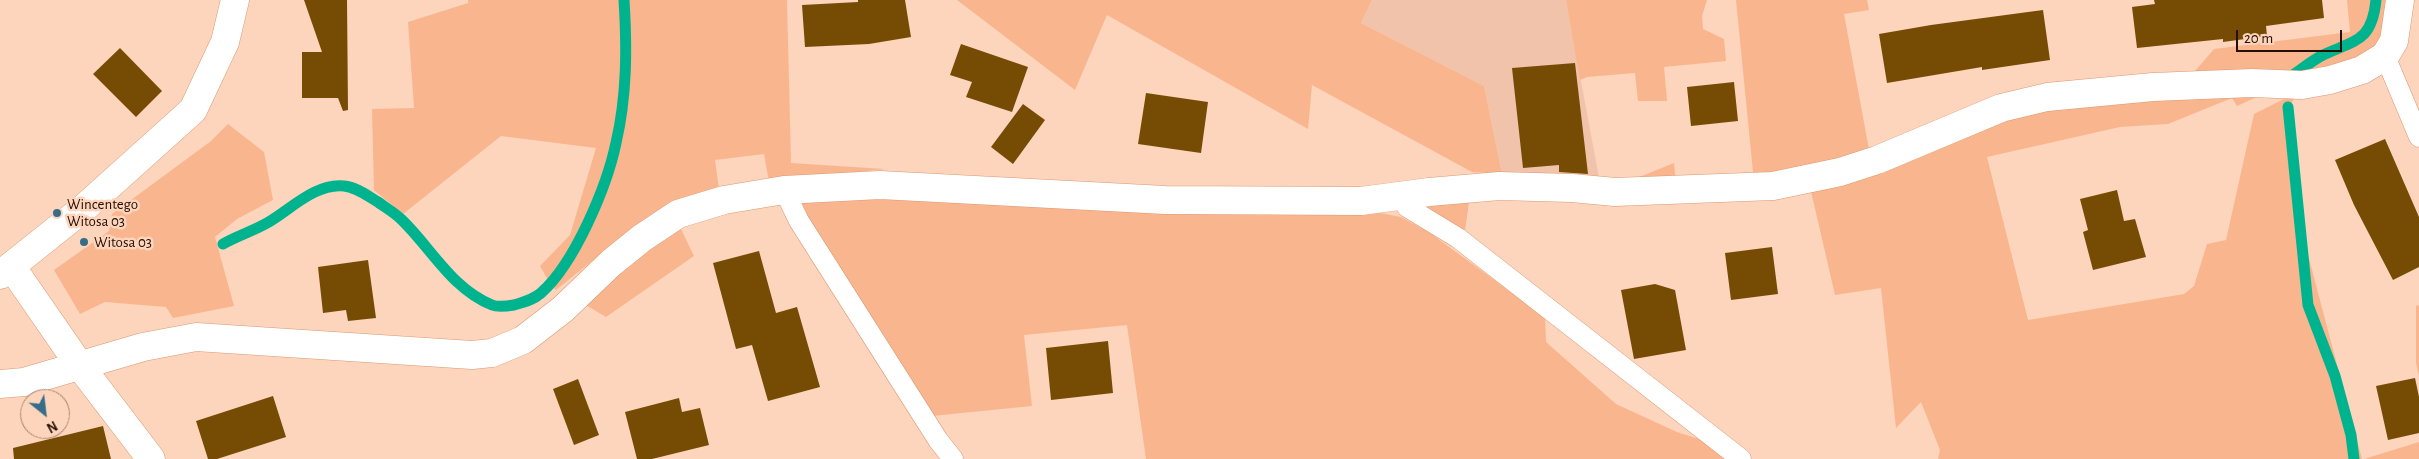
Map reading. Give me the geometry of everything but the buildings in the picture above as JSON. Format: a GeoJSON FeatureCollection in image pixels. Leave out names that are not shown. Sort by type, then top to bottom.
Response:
{"type":"FeatureCollection","features":[{"type":"Feature","properties":{"kind":"street"},"geometry":{"type":"LineString","coordinates":[[151,459],[6,271],[84,208],[193,110],[226,42],[235,0]]}},
{"type":"Feature","properties":{"kind":"street"},"geometry":{"type":"LineString","coordinates":[[0,384],[24,382],[143,347],[196,337],[472,355],[492,353],[523,340],[543,326],[611,263],[642,238],[678,214],[724,200],[784,190],[880,185],[1174,200],[1361,201],[1499,186],[1572,188],[1615,192],[1773,186],[1840,172],[1877,160],[1976,118],[2024,101],[2068,93],[2153,87],[2252,83],[2302,86],[2330,80],[2362,70],[2385,56],[2394,41],[2400,0]]}},
{"type":"Feature","properties":{"kind":"lane"},"geometry":{"type":"LineString","coordinates":[[2385,56],[2419,137]]}},
{"type":"Feature","properties":{"kind":"lane"},"geometry":{"type":"LineString","coordinates":[[784,190],[799,221],[938,440],[953,459]]}},
{"type":"Feature","properties":{"kind":"lane"},"geometry":{"type":"LineString","coordinates":[[1402,196],[1407,207],[1472,248],[1741,459]]}},
{"type":"Feature","properties":{"kind":"shaded area"},"geometry":{"type":"Polygon","coordinates":[[[468,0],[787,0],[791,163],[885,169],[769,182],[764,154],[715,160],[719,189],[639,223],[556,290],[552,287],[540,266],[570,235],[596,148],[501,136],[403,214],[374,190],[372,109],[414,108],[408,22],[468,3],[468,0]]]}},
{"type":"Feature","properties":{"kind":"shaded area"},"geometry":{"type":"Polygon","coordinates":[[[957,0],[1372,0],[1361,23],[1484,86],[1502,174],[1472,172],[1312,85],[1308,129],[1107,15],[1075,90],[957,0]]]}},
{"type":"Feature","properties":{"kind":"shaded area"},"geometry":{"type":"Polygon","coordinates":[[[1372,0],[1566,0],[1599,178],[1502,174],[1484,86],[1361,23],[1372,0]]]}},
{"type":"Feature","properties":{"kind":"shaded area"},"geometry":{"type":"Polygon","coordinates":[[[1566,0],[1707,0],[1702,16],[1703,29],[1724,39],[1726,61],[1664,67],[1667,101],[1638,101],[1635,73],[1587,77],[1580,80],[1566,0]]]}},
{"type":"Feature","properties":{"kind":"shaded area"},"geometry":{"type":"Polygon","coordinates":[[[1736,0],[1867,0],[1869,10],[1844,14],[1870,155],[1751,180],[1753,172],[1736,0]]]}},
{"type":"Feature","properties":{"kind":"shaded area"},"geometry":{"type":"Polygon","coordinates":[[[2347,0],[2393,0],[2384,35],[2370,52],[2355,61],[2334,67],[2284,74],[2189,78],[2214,49],[2350,32],[2347,0]]]}},
{"type":"Feature","properties":{"kind":"shaded area"},"geometry":{"type":"Polygon","coordinates":[[[2268,92],[2237,106],[2232,98],[2168,124],[2120,127],[1987,157],[2028,320],[2184,294],[2194,286],[2207,244],[2226,240],[2254,114],[2298,92],[2290,106],[2307,251],[2362,459],[1938,459],[1940,450],[1921,402],[1896,428],[1881,288],[1835,295],[1810,187],[2029,108],[2268,92]]]}},
{"type":"Feature","properties":{"kind":"shaded area"},"geometry":{"type":"Polygon","coordinates":[[[228,124],[264,152],[273,200],[237,219],[215,237],[234,306],[173,318],[166,307],[105,302],[80,314],[54,270],[109,231],[112,214],[211,141],[228,124]]]}},
{"type":"Feature","properties":{"kind":"shaded area"},"geometry":{"type":"Polygon","coordinates":[[[1674,163],[1676,184],[1632,180],[1674,163]]]}},
{"type":"Feature","properties":{"kind":"shaded area"},"geometry":{"type":"Polygon","coordinates":[[[1470,195],[1465,230],[1434,215],[1417,200],[1470,195]]]}},
{"type":"Feature","properties":{"kind":"shaded area"},"geometry":{"type":"Polygon","coordinates":[[[805,196],[1375,212],[1401,217],[1430,233],[1545,317],[1546,342],[1616,404],[1677,432],[1705,441],[1729,459],[1146,459],[1127,325],[1024,335],[1032,406],[932,416],[800,213],[805,196]]]}},
{"type":"Feature","properties":{"kind":"shaded area"},"geometry":{"type":"Polygon","coordinates":[[[681,229],[694,256],[606,317],[584,304],[624,266],[681,229]]]}},
{"type":"Feature","properties":{"kind":"shaded area"},"geometry":{"type":"Polygon","coordinates":[[[2419,305],[2419,376],[2416,363],[2416,306],[2419,305]]]}},
{"type":"Feature","properties":{"kind":"shaded area"},"geometry":{"type":"Polygon","coordinates":[[[2419,442],[2419,459],[2364,459],[2419,442]]]}},
{"type":"Feature","properties":{"kind":"waterway"},"geometry":{"type":"LineString","coordinates":[[223,244],[267,223],[313,193],[333,186],[344,186],[366,195],[399,217],[443,267],[465,289],[478,298],[492,305],[503,306],[514,305],[535,297],[554,280],[577,244],[588,223],[612,161],[620,125],[624,90],[626,54],[624,0]]}},
{"type":"Feature","properties":{"kind":"waterway"},"geometry":{"type":"LineString","coordinates":[[2293,75],[2319,57],[2360,37],[2371,24],[2376,0]]}},
{"type":"Feature","properties":{"kind":"waterway"},"geometry":{"type":"LineString","coordinates":[[2288,107],[2308,305],[2335,376],[2351,435],[2354,459]]}},
{"type":"Feature","properties":{"kind":"place","name":"Wincentego Witosa 03"},"geometry":{"type":"Point","coordinates":[57,213]}},
{"type":"Feature","properties":{"kind":"place","name":"Witosa 03"},"geometry":{"type":"Point","coordinates":[84,242]}}]}
